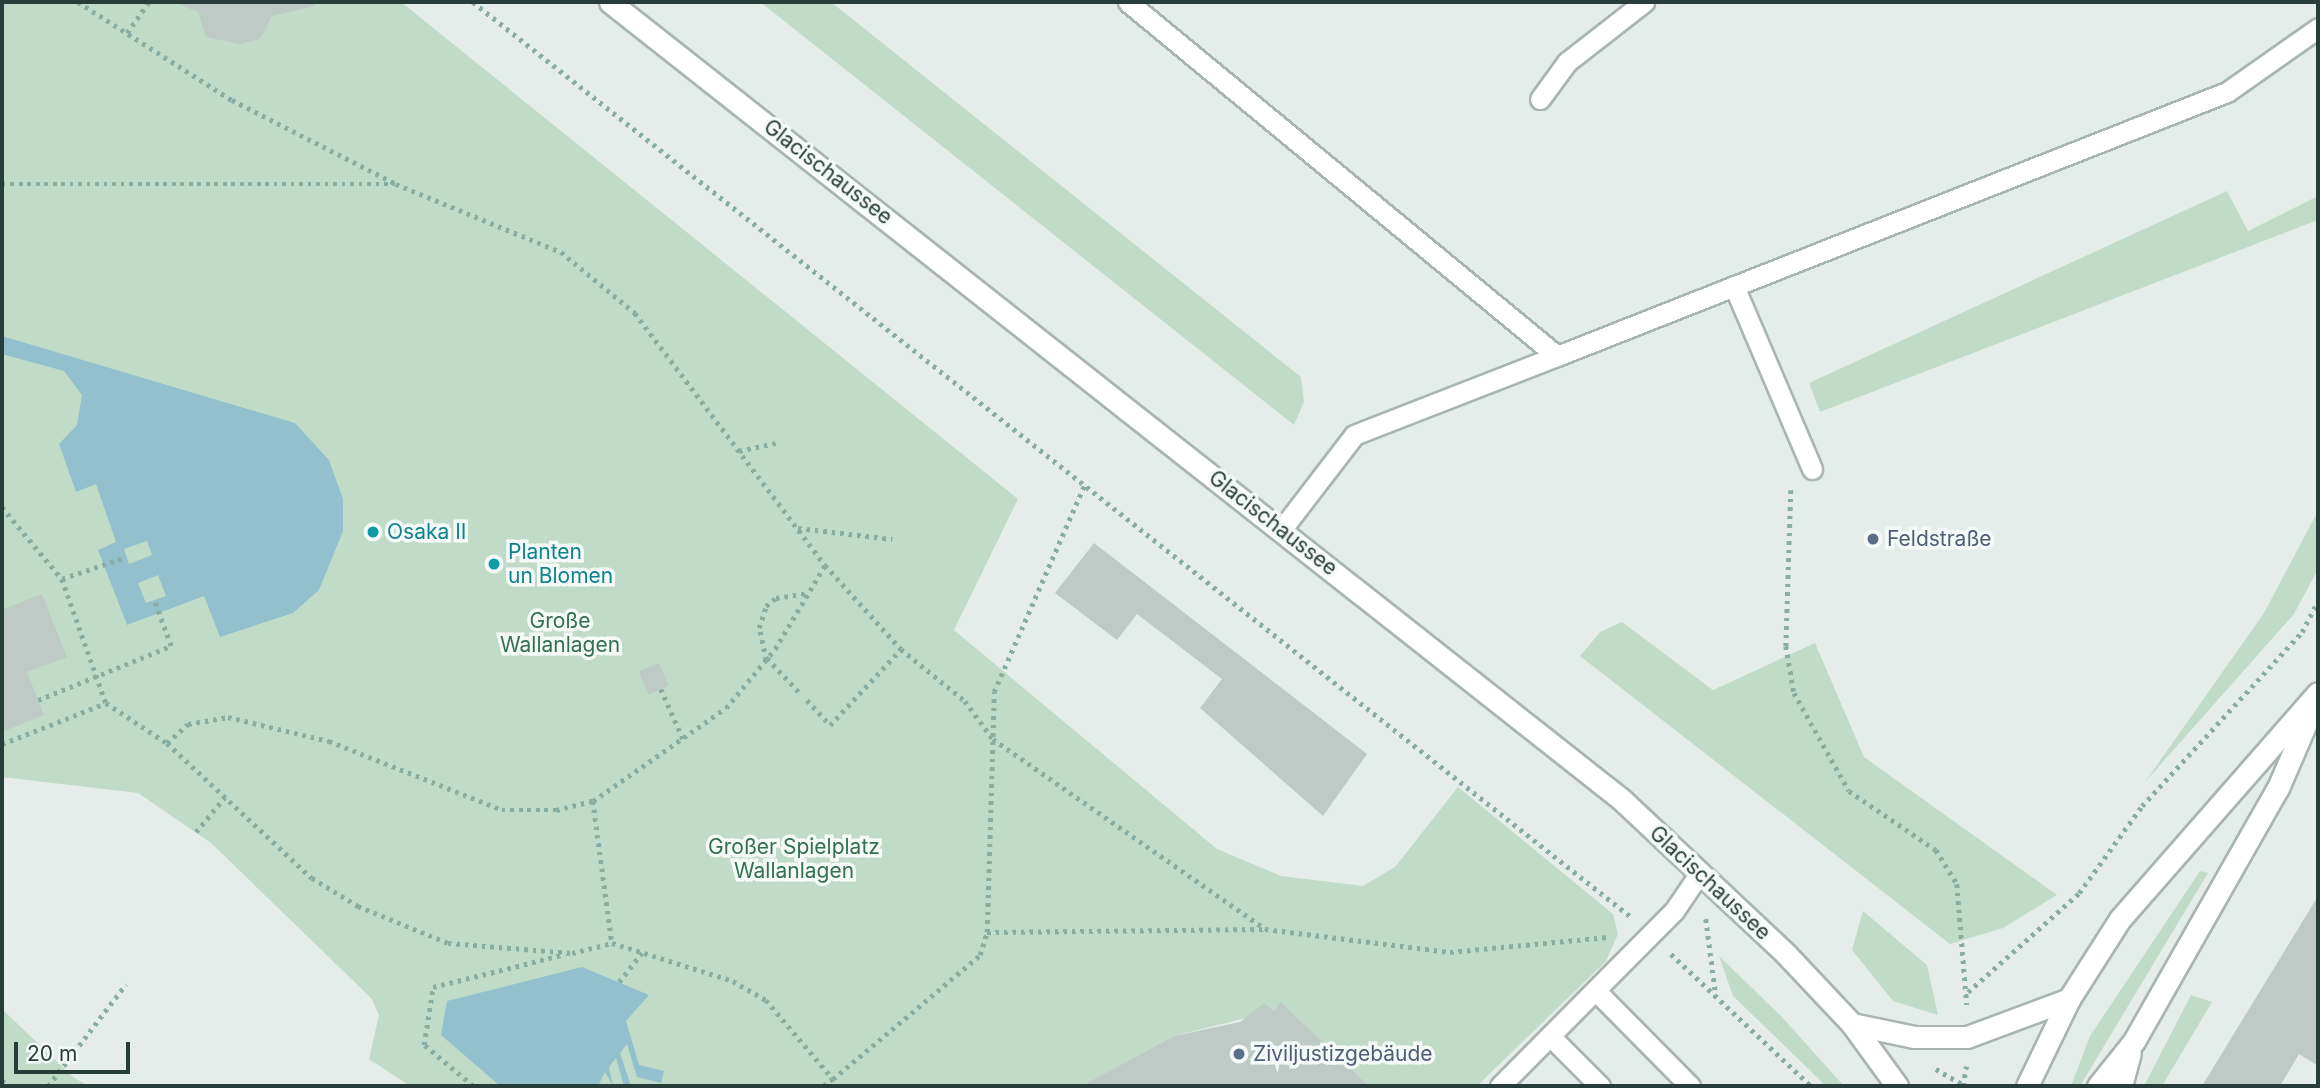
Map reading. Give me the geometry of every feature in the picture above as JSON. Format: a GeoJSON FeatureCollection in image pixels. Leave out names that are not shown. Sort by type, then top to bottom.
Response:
{"type":"FeatureCollection","features":[{"type":"Feature","properties":{"kind":"street","name":"Glacischaussee"},"geometry":{"type":"LineString","coordinates":[[610,2],[1282,529],[1620,799],[1853,1024],[1897,1086]]}},
{"type":"Feature","properties":{"kind":"street"},"geometry":{"type":"LineString","coordinates":[[2027,1086],[2069,999],[2153,877],[2318,693]]}},
{"type":"Feature","properties":{"kind":"street"},"geometry":{"type":"LineString","coordinates":[[2098,1086],[2134,1041],[2278,788],[2318,693]]}},
{"type":"Feature","properties":{"kind":"street"},"geometry":{"type":"LineString","coordinates":[[1853,1024],[1914,1037],[1967,1037],[2069,999]]}},
{"type":"Feature","properties":{"kind":"street"},"geometry":{"type":"LineString","coordinates":[[2121,1086],[2134,1041]]}},
{"type":"Feature","properties":{"kind":"lane"},"geometry":{"type":"LineString","coordinates":[[1128,2],[1557,356]]}},
{"type":"Feature","properties":{"kind":"lane"},"geometry":{"type":"LineString","coordinates":[[1540,99],[1567,62],[1644,2]]}},
{"type":"Feature","properties":{"kind":"lane"},"geometry":{"type":"LineString","coordinates":[[1282,529],[1354,435],[2227,92],[2318,28]]}},
{"type":"Feature","properties":{"kind":"lane"},"geometry":{"type":"LineString","coordinates":[[1734,286],[1812,469]]}},
{"type":"Feature","properties":{"kind":"lane"},"geometry":{"type":"LineString","coordinates":[[1500,1086],[1651,935],[1699,873]]}},
{"type":"Feature","properties":{"kind":"lane"},"geometry":{"type":"LineString","coordinates":[[1596,991],[1690,1086]]}},
{"type":"Feature","properties":{"kind":"lane"},"geometry":{"type":"LineString","coordinates":[[1550,1035],[1600,1086]]}},
{"type":"Feature","properties":{"kind":"path"},"geometry":{"type":"LineString","coordinates":[[78,2],[232,100],[396,184],[561,252],[635,313],[825,565],[890,639],[965,702],[993,739],[1265,929]]}},
{"type":"Feature","properties":{"kind":"path"},"geometry":{"type":"LineString","coordinates":[[127,33],[149,2]]}},
{"type":"Feature","properties":{"kind":"path"},"geometry":{"type":"LineString","coordinates":[[473,2],[1083,486],[1600,888],[1811,1086]]}},
{"type":"Feature","properties":{"kind":"path"},"geometry":{"type":"LineString","coordinates":[[2,184],[396,184]]}},
{"type":"Feature","properties":{"kind":"path"},"geometry":{"type":"LineString","coordinates":[[738,451],[780,442]]}},
{"type":"Feature","properties":{"kind":"path"},"geometry":{"type":"LineString","coordinates":[[824,1086],[967,972],[987,932],[993,692],[1083,486]]}},
{"type":"Feature","properties":{"kind":"path"},"geometry":{"type":"LineString","coordinates":[[1791,486],[1786,646],[1794,693],[1849,791],[1936,850],[1957,884],[1968,992],[1967,1019]]}},
{"type":"Feature","properties":{"kind":"path"},"geometry":{"type":"LineString","coordinates":[[2,507],[62,579],[106,703],[167,743],[312,878],[358,906],[448,943],[572,953]]}},
{"type":"Feature","properties":{"kind":"path"},"geometry":{"type":"LineString","coordinates":[[797,528],[891,539]]}},
{"type":"Feature","properties":{"kind":"path"},"geometry":{"type":"LineString","coordinates":[[62,579],[126,557]]}},
{"type":"Feature","properties":{"kind":"path"},"geometry":{"type":"LineString","coordinates":[[167,743],[188,724],[228,717],[329,741],[502,810],[556,810],[593,801],[684,741],[726,708],[767,659],[825,565]]}},
{"type":"Feature","properties":{"kind":"path"},"geometry":{"type":"LineString","coordinates":[[799,692],[767,659],[759,628],[766,606],[788,594],[807,593]]}},
{"type":"Feature","properties":{"kind":"path"},"geometry":{"type":"LineString","coordinates":[[38,700],[171,646],[154,600]]}},
{"type":"Feature","properties":{"kind":"path"},"geometry":{"type":"LineString","coordinates":[[1968,992],[2079,893],[2142,807],[2302,632],[2318,600]]}},
{"type":"Feature","properties":{"kind":"path"},"geometry":{"type":"LineString","coordinates":[[807,700],[830,725],[901,649]]}},
{"type":"Feature","properties":{"kind":"path"},"geometry":{"type":"LineString","coordinates":[[661,689],[684,741]]}},
{"type":"Feature","properties":{"kind":"path"},"geometry":{"type":"LineString","coordinates":[[2,744],[106,703]]}},
{"type":"Feature","properties":{"kind":"path"},"geometry":{"type":"LineString","coordinates":[[196,832],[225,797]]}},
{"type":"Feature","properties":{"kind":"path"},"geometry":{"type":"LineString","coordinates":[[593,801],[612,943]]}},
{"type":"Feature","properties":{"kind":"path"},"geometry":{"type":"LineString","coordinates":[[1699,873],[1716,996]]}},
{"type":"Feature","properties":{"kind":"path"},"geometry":{"type":"LineString","coordinates":[[987,932],[1265,929],[1450,952],[1651,935]]}},
{"type":"Feature","properties":{"kind":"path"},"geometry":{"type":"LineString","coordinates":[[473,1086],[424,1045],[433,987],[612,943],[733,981],[766,1000],[832,1079]]}},
{"type":"Feature","properties":{"kind":"path"},"geometry":{"type":"LineString","coordinates":[[619,982],[642,953]]}},
{"type":"Feature","properties":{"kind":"path"},"geometry":{"type":"LineString","coordinates":[[48,1086],[126,984]]}},
{"type":"Feature","properties":{"kind":"path"},"geometry":{"type":"LineString","coordinates":[[1937,1069],[1964,1086]]}},
{"type":"Feature","properties":{"kind":"path"},"geometry":{"type":"LineString","coordinates":[[2,1080],[8,1086]]}},
{"type":"Feature","properties":{"kind":"green space","name":"Planten un Blomen"},"geometry":{"type":"Polygon","coordinates":[[[2,2],[401,2],[1018,499],[954,630],[1217,849],[1281,876],[1363,886],[1395,867],[1458,787],[1613,914],[1618,934],[1606,961],[1477,1086],[1369,1086],[1282,1003],[1274,1011],[1174,1036],[1081,1086],[410,1086],[369,1059],[379,1015],[371,998],[211,843],[138,793],[2,777],[2,2]]]}},
{"type":"Feature","properties":{"kind":"green space"},"geometry":{"type":"Polygon","coordinates":[[[760,2],[831,2],[1301,377],[1304,402],[1294,425],[760,2]]]}},
{"type":"Feature","properties":{"kind":"green space"},"geometry":{"type":"Polygon","coordinates":[[[2227,191],[2248,231],[2318,196],[2318,220],[1820,412],[1809,383],[2227,191]]]}},
{"type":"Feature","properties":{"kind":"green space"},"geometry":{"type":"Polygon","coordinates":[[[2318,511],[2318,569],[2294,614],[2145,782],[2264,613],[2318,511]]]}},
{"type":"Feature","properties":{"kind":"green space"},"geometry":{"type":"Polygon","coordinates":[[[1622,622],[1713,690],[1815,643],[1864,757],[2057,895],[2003,928],[1950,944],[1580,656],[1600,632],[1622,622]]]}},
{"type":"Feature","properties":{"kind":"green space"},"geometry":{"type":"Polygon","coordinates":[[[2200,871],[2208,873],[2080,1086],[2071,1086],[2090,1036],[2200,871]]]}},
{"type":"Feature","properties":{"kind":"green space"},"geometry":{"type":"Polygon","coordinates":[[[1863,911],[1927,965],[1938,1015],[1893,1001],[1852,950],[1863,911]]]}},
{"type":"Feature","properties":{"kind":"green space"},"geometry":{"type":"Polygon","coordinates":[[[1719,956],[1781,1016],[1844,1086],[1826,1086],[1733,996],[1719,956]]]}},
{"type":"Feature","properties":{"kind":"green space"},"geometry":{"type":"Polygon","coordinates":[[[2191,995],[2212,1002],[2162,1086],[2144,1086],[2191,995]]]}},
{"type":"Feature","properties":{"kind":"green space"},"geometry":{"type":"Polygon","coordinates":[[[2,1009],[73,1077],[88,1086],[2,1086],[2,1009]]]}},
{"type":"Feature","properties":{"kind":"water"},"geometry":{"type":"Polygon","coordinates":[[[2,336],[295,423],[329,460],[343,499],[343,531],[319,590],[293,613],[220,637],[204,596],[127,625],[98,550],[116,542],[96,484],[76,492],[59,444],[77,425],[82,395],[64,371],[2,354],[2,336]],[[147,541],[124,549],[129,564],[152,555],[147,541]],[[158,575],[138,583],[146,603],[166,596],[158,575]]]}},
{"type":"Feature","properties":{"kind":"water"},"geometry":{"type":"Polygon","coordinates":[[[582,967],[649,995],[626,1021],[639,1065],[664,1071],[661,1083],[637,1077],[627,1044],[620,1053],[631,1086],[624,1086],[616,1058],[609,1067],[613,1086],[605,1072],[598,1086],[500,1086],[441,1035],[447,1001],[582,967]]]}},
{"type":"Feature","properties":{"kind":"building"},"geometry":{"type":"Polygon","coordinates":[[[174,2],[314,2],[315,6],[272,16],[260,39],[240,44],[206,37],[198,12],[174,2]]]}},
{"type":"Feature","properties":{"kind":"building"},"geometry":{"type":"Polygon","coordinates":[[[1094,543],[1367,754],[1323,816],[1200,708],[1222,679],[1137,614],[1117,640],[1055,593],[1094,543]]]}},
{"type":"Feature","properties":{"kind":"building"},"geometry":{"type":"Polygon","coordinates":[[[42,594],[67,657],[27,672],[44,715],[2,732],[2,610],[42,594]]]}},
{"type":"Feature","properties":{"kind":"building"},"geometry":{"type":"Polygon","coordinates":[[[659,663],[669,686],[649,695],[639,672],[659,663]]]}},
{"type":"Feature","properties":{"kind":"building"},"geometry":{"type":"Polygon","coordinates":[[[2318,896],[2318,1066],[2299,1054],[2280,1086],[2202,1086],[2318,896]]]}},
{"type":"Feature","properties":{"kind":"building","name":"Ziviljustizgebäude"},"geometry":{"type":"Polygon","coordinates":[[[1281,1002],[1369,1086],[1081,1086],[1174,1036],[1240,1022],[1264,1003],[1274,1011],[1281,1002]]]}},
{"type":"Feature","properties":{"kind":"place","name":"Osaka II"},"geometry":{"type":"Point","coordinates":[373,532]}},
{"type":"Feature","properties":{"kind":"place","name":"Feldstraße"},"geometry":{"type":"Point","coordinates":[1873,539]}},
{"type":"Feature","properties":{"kind":"place","name":"Planten un Blomen"},"geometry":{"type":"Point","coordinates":[494,564]}},
{"type":"Feature","properties":{"kind":"place","name":"Ziviljustizgebäude"},"geometry":{"type":"Point","coordinates":[1239,1054]}},
{"type":"Feature","properties":{"kind":"park label","name":"Große Wallanlagen"},"geometry":{"type":"Point","coordinates":[560,633]}},
{"type":"Feature","properties":{"kind":"park label","name":"Großer Spielplatz Wallanlagen"},"geometry":{"type":"Point","coordinates":[794,859]}}]}
